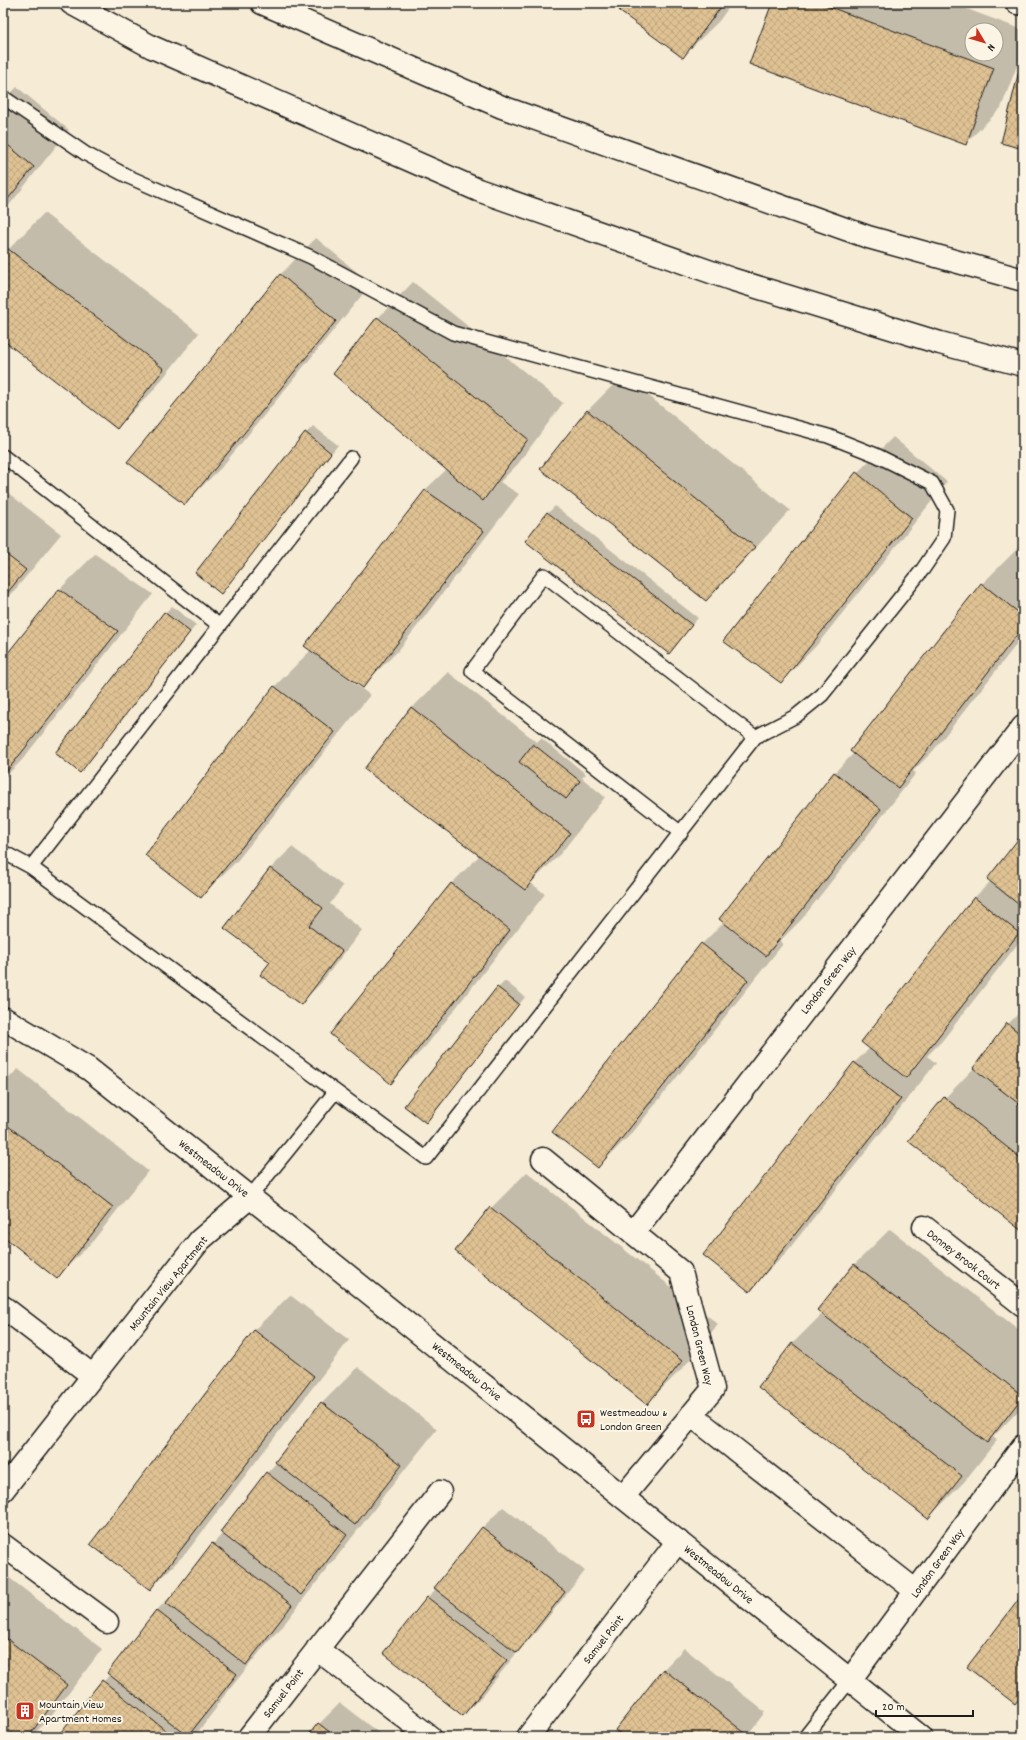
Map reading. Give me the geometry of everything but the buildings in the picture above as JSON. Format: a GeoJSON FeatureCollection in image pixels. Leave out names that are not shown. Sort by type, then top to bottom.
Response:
{"type":"FeatureCollection","features":[{"type":"Feature","properties":{"kind":"main road"},"geometry":{"type":"LineString","coordinates":[[71,3],[152,47],[478,190],[730,280],[940,343],[1023,365]]}},
{"type":"Feature","properties":{"kind":"main road"},"geometry":{"type":"LineString","coordinates":[[262,3],[502,107],[868,237],[1023,280]]}},
{"type":"Feature","properties":{"kind":"main road"},"geometry":{"type":"LineString","coordinates":[[1017,3],[1023,4]]}},
{"type":"Feature","properties":{"kind":"main road","name":"London Green Way"},"geometry":{"type":"LineString","coordinates":[[633,1233],[1023,727]]}},
{"type":"Feature","properties":{"kind":"main road","name":"Westmeadow Drive"},"geometry":{"type":"LineString","coordinates":[[3,1018],[89,1069],[920,1737]]}},
{"type":"Feature","properties":{"kind":"main road","name":"London Green Way"},"geometry":{"type":"LineString","coordinates":[[543,1159],[681,1272],[713,1388],[623,1497]]}},
{"type":"Feature","properties":{"kind":"main road","name":"Mountain View Apartment"},"geometry":{"type":"LineString","coordinates":[[3,1490],[200,1240],[250,1197]]}},
{"type":"Feature","properties":{"kind":"main road","name":"Donney Brook Court"},"geometry":{"type":"LineString","coordinates":[[924,1227],[1023,1305]]}},
{"type":"Feature","properties":{"kind":"main road"},"geometry":{"type":"LineString","coordinates":[[3,1307],[93,1376]]}},
{"type":"Feature","properties":{"kind":"main road"},"geometry":{"type":"LineString","coordinates":[[691,1415],[916,1591]]}},
{"type":"Feature","properties":{"kind":"main road","name":"London Green Way"},"geometry":{"type":"LineString","coordinates":[[850,1680],[1023,1446]]}},
{"type":"Feature","properties":{"kind":"main road","name":"Samuel Point"},"geometry":{"type":"LineString","coordinates":[[249,1737],[440,1492]]}},
{"type":"Feature","properties":{"kind":"main road","name":"Samuel Point"},"geometry":{"type":"LineString","coordinates":[[528,1737],[678,1541]]}},
{"type":"Feature","properties":{"kind":"main road"},"geometry":{"type":"LineString","coordinates":[[3,1545],[107,1622]]}},
{"type":"Feature","properties":{"kind":"main road"},"geometry":{"type":"LineString","coordinates":[[317,1650],[430,1737]]}},
{"type":"Feature","properties":{"kind":"lane"},"geometry":{"type":"LineString","coordinates":[[3,97],[86,154],[123,174],[312,257],[453,333],[828,436],[876,455],[932,483],[947,510],[944,538],[923,569],[822,694],[796,716],[756,737],[426,1158],[31,867],[3,852]]}},
{"type":"Feature","properties":{"kind":"lane"},"geometry":{"type":"LineString","coordinates":[[3,456],[220,626]]}},
{"type":"Feature","properties":{"kind":"lane"},"geometry":{"type":"LineString","coordinates":[[31,867],[351,458]]}},
{"type":"Feature","properties":{"kind":"lane"},"geometry":{"type":"LineString","coordinates":[[681,833],[472,671],[544,575],[756,737]]}},
{"type":"Feature","properties":{"kind":"lane"},"geometry":{"type":"LineString","coordinates":[[250,1197],[335,1092]]}},
{"type":"Feature","properties":{"kind":"lane"},"geometry":{"type":"LineString","coordinates":[[805,1737],[850,1680]]}},
{"type":"Feature","properties":{"kind":"place","name":"Westmeadow & London Green"},"geometry":{"type":"Point","coordinates":[586,1419]}},
{"type":"Feature","properties":{"kind":"place","name":"Mountain View Apartment Homes"},"geometry":{"type":"Point","coordinates":[25,1711]}}]}
